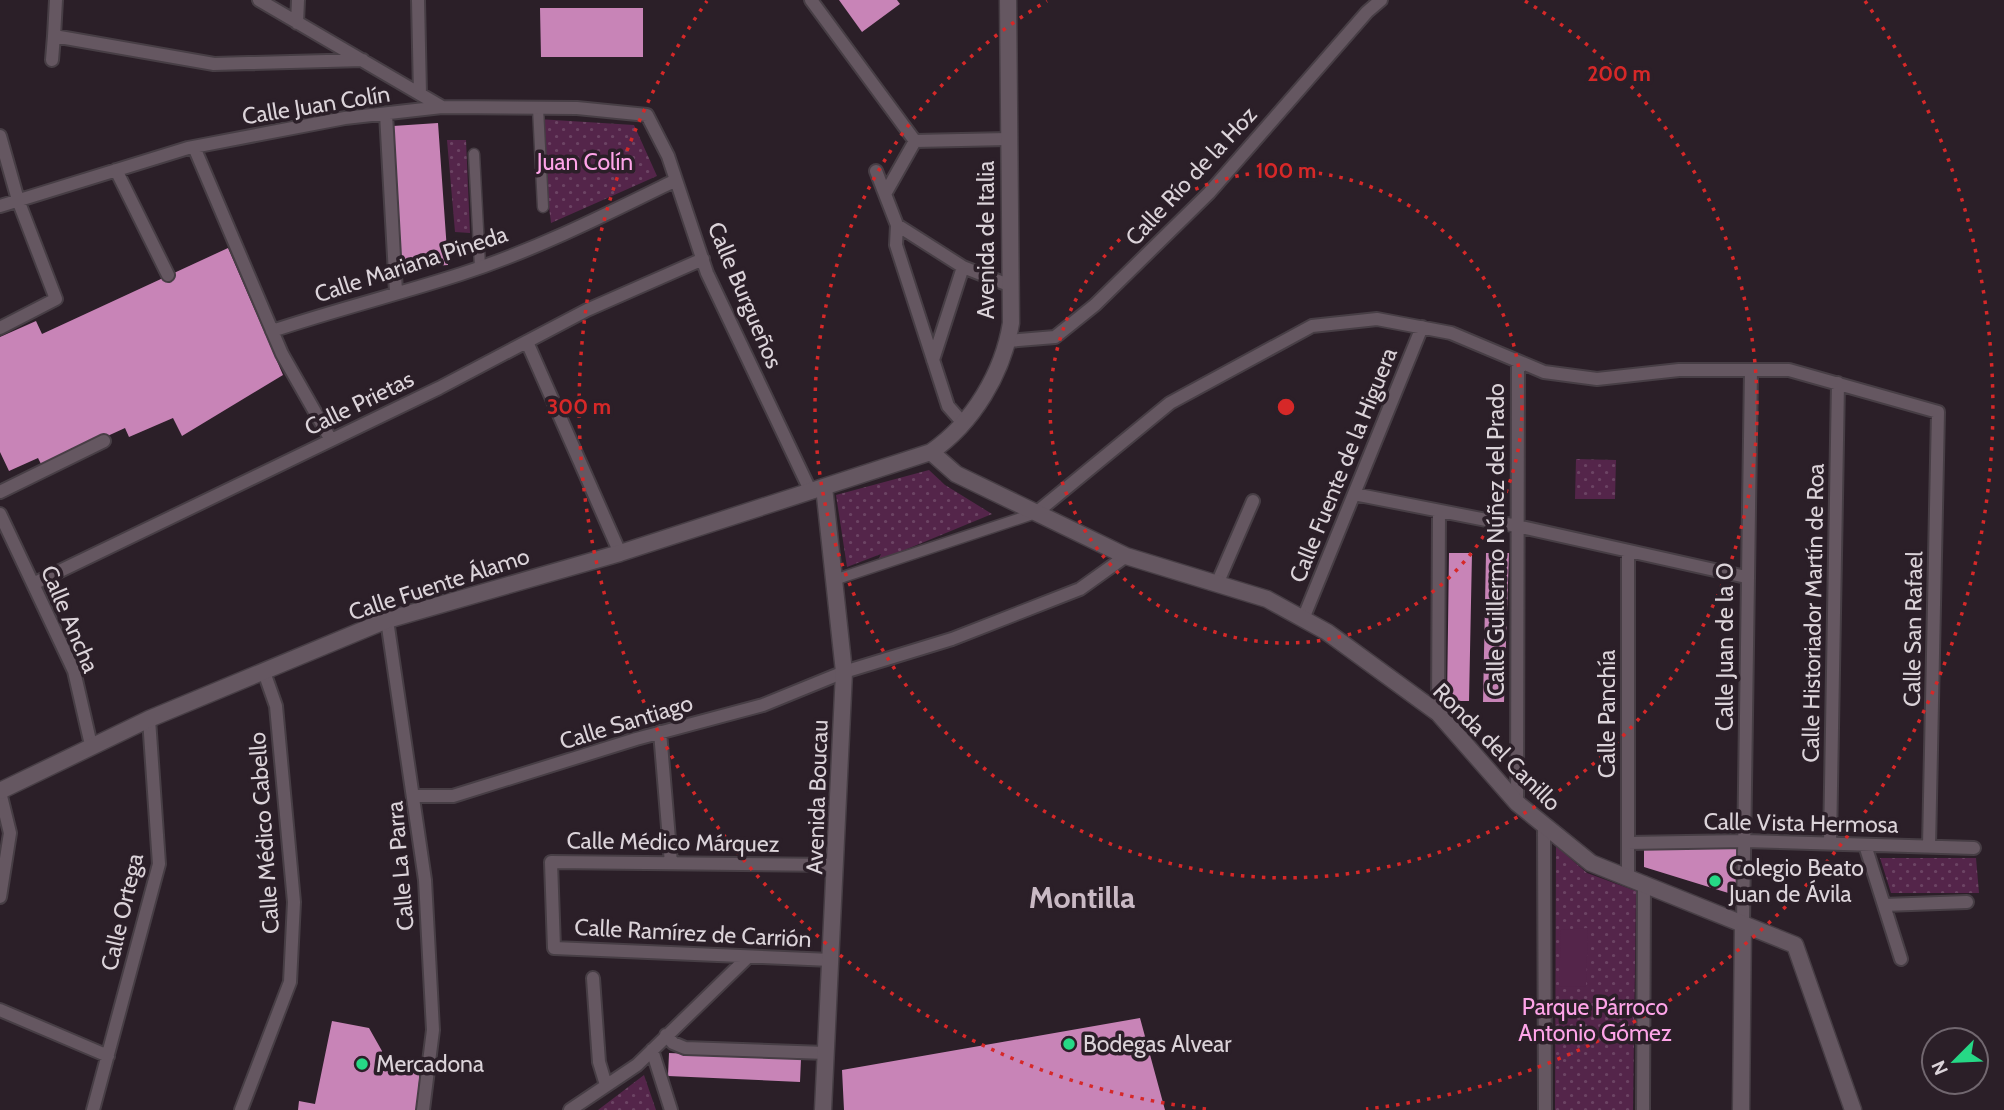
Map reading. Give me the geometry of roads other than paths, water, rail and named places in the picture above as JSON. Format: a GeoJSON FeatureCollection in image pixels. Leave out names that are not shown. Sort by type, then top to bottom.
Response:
{"type":"FeatureCollection","features":[{"type":"Feature","properties":{"kind":"street"},"geometry":{"type":"LineString","coordinates":[[52,60],[56,0]]}},
{"type":"Feature","properties":{"kind":"street"},"geometry":{"type":"LineString","coordinates":[[259,0],[442,107]]}},
{"type":"Feature","properties":{"kind":"street"},"geometry":{"type":"LineString","coordinates":[[297,23],[298,0]]}},
{"type":"Feature","properties":{"kind":"street"},"geometry":{"type":"LineString","coordinates":[[418,0],[420,93]]}},
{"type":"Feature","properties":{"kind":"street"},"geometry":{"type":"LineString","coordinates":[[811,0],[915,141]]}},
{"type":"Feature","properties":{"kind":"street","name":"Avenida de Italia"},"geometry":{"type":"LineString","coordinates":[[817,489],[931,452],[963,423],[985,393],[1001,363],[1008,341],[1011,286],[1008,0]]}},
{"type":"Feature","properties":{"kind":"street","name":"Calle Río de la Hoz"},"geometry":{"type":"LineString","coordinates":[[1008,341],[1055,337],[1095,305],[1209,193],[1367,12],[1381,0]]}},
{"type":"Feature","properties":{"kind":"street"},"geometry":{"type":"LineString","coordinates":[[54,36],[214,64],[363,60]]}},
{"type":"Feature","properties":{"kind":"street","name":"Calle Juan Colín"},"geometry":{"type":"LineString","coordinates":[[0,206],[194,147],[386,114],[442,107],[538,108],[647,115]]}},
{"type":"Feature","properties":{"kind":"street"},"geometry":{"type":"LineString","coordinates":[[538,108],[543,207]]}},
{"type":"Feature","properties":{"kind":"street"},"geometry":{"type":"LineString","coordinates":[[386,114],[396,292]]}},
{"type":"Feature","properties":{"kind":"street","name":"Calle Burgueños"},"geometry":{"type":"LineString","coordinates":[[647,115],[668,156],[703,259],[817,489]]}},
{"type":"Feature","properties":{"kind":"street"},"geometry":{"type":"LineString","coordinates":[[0,135],[18,200],[56,299],[0,328]]}},
{"type":"Feature","properties":{"kind":"street"},"geometry":{"type":"LineString","coordinates":[[915,141],[1009,139]]}},
{"type":"Feature","properties":{"kind":"street"},"geometry":{"type":"LineString","coordinates":[[885,194],[915,141]]}},
{"type":"Feature","properties":{"kind":"street"},"geometry":{"type":"LineString","coordinates":[[194,147],[282,354],[331,440]]}},
{"type":"Feature","properties":{"kind":"street"},"geometry":{"type":"LineString","coordinates":[[474,154],[480,267]]}},
{"type":"Feature","properties":{"kind":"street"},"geometry":{"type":"LineString","coordinates":[[116,170],[168,275]]}},
{"type":"Feature","properties":{"kind":"street"},"geometry":{"type":"LineString","coordinates":[[876,171],[897,225],[895,245],[948,406],[963,423]]}},
{"type":"Feature","properties":{"kind":"street","name":"Calle Mariana Pineda"},"geometry":{"type":"LineString","coordinates":[[272,331],[480,267],[582,226],[677,180]]}},
{"type":"Feature","properties":{"kind":"street"},"geometry":{"type":"LineString","coordinates":[[897,225],[963,267],[1011,286]]}},
{"type":"Feature","properties":{"kind":"street","name":"Calle Prietas"},"geometry":{"type":"LineString","coordinates":[[33,584],[331,440],[587,310],[703,259]]}},
{"type":"Feature","properties":{"kind":"street"},"geometry":{"type":"LineString","coordinates":[[933,360],[963,267]]}},
{"type":"Feature","properties":{"kind":"street"},"geometry":{"type":"LineString","coordinates":[[834,580],[1036,513],[1170,403],[1312,326],[1377,319],[1422,327],[1451,333],[1544,372],[1597,379],[1679,370],[1790,370],[1838,383]]}},
{"type":"Feature","properties":{"kind":"street","name":"Calle Fuente de la Higuera"},"geometry":{"type":"LineString","coordinates":[[1303,619],[1422,327]]}},
{"type":"Feature","properties":{"kind":"street"},"geometry":{"type":"LineString","coordinates":[[527,342],[620,552]]}},
{"type":"Feature","properties":{"kind":"street","name":"Calle Guillermo Núñez del Prado"},"geometry":{"type":"LineString","coordinates":[[1517,803],[1518,362]]}},
{"type":"Feature","properties":{"kind":"street","name":"Calle Juan de la O"},"geometry":{"type":"LineString","coordinates":[[1743,924],[1751,370]]}},
{"type":"Feature","properties":{"kind":"street","name":"Calle San Rafael"},"geometry":{"type":"LineString","coordinates":[[1838,383],[1938,412],[1929,847]]}},
{"type":"Feature","properties":{"kind":"street","name":"Calle Historiador Martín de Roa"},"geometry":{"type":"LineString","coordinates":[[1830,844],[1838,383]]}},
{"type":"Feature","properties":{"kind":"street"},"geometry":{"type":"LineString","coordinates":[[0,492],[104,441]]}},
{"type":"Feature","properties":{"kind":"street","name":"Ronda del Canillo"},"geometry":{"type":"LineString","coordinates":[[931,452],[956,474],[1126,556],[1267,599],[1327,632],[1438,713],[1517,803],[1591,863],[1795,944],[1853,1110]]}},
{"type":"Feature","properties":{"kind":"street","name":"Calle Fuente Álamo"},"geometry":{"type":"LineString","coordinates":[[0,791],[149,719],[387,620],[620,552],[817,489]]}},
{"type":"Feature","properties":{"kind":"street","name":"Avenida Boucau"},"geometry":{"type":"LineString","coordinates":[[817,489],[834,580],[844,672],[823,1110]]}},
{"type":"Feature","properties":{"kind":"street"},"geometry":{"type":"LineString","coordinates":[[1354,494],[1517,526],[1746,577]]}},
{"type":"Feature","properties":{"kind":"street"},"geometry":{"type":"LineString","coordinates":[[1217,584],[1253,501]]}},
{"type":"Feature","properties":{"kind":"street"},"geometry":{"type":"LineString","coordinates":[[1438,713],[1439,512]]}},
{"type":"Feature","properties":{"kind":"street","name":"Calle Ancha"},"geometry":{"type":"LineString","coordinates":[[0,514],[74,671],[91,745]]}},
{"type":"Feature","properties":{"kind":"street","name":"Calle Panchía"},"geometry":{"type":"LineString","coordinates":[[1628,551],[1628,843],[1636,881],[1643,1110]]}},
{"type":"Feature","properties":{"kind":"street","name":"Calle Santiago"},"geometry":{"type":"LineString","coordinates":[[415,796],[453,796],[660,732],[763,705],[844,672],[953,639],[1080,589],[1126,556]]}},
{"type":"Feature","properties":{"kind":"street","name":"Calle La Parra"},"geometry":{"type":"LineString","coordinates":[[387,620],[415,796],[425,880],[433,1030],[423,1110]]}},
{"type":"Feature","properties":{"kind":"street","name":"Calle Médico Cabello"},"geometry":{"type":"LineString","coordinates":[[240,1110],[290,982],[292,889],[276,706],[264,672]]}},
{"type":"Feature","properties":{"kind":"street","name":"Calle Ortega"},"geometry":{"type":"LineString","coordinates":[[93,1110],[159,864],[149,719]]}},
{"type":"Feature","properties":{"kind":"street"},"geometry":{"type":"LineString","coordinates":[[660,732],[671,863]]}},
{"type":"Feature","properties":{"kind":"street"},"geometry":{"type":"LineString","coordinates":[[0,791],[10,832],[0,897]]}},
{"type":"Feature","properties":{"kind":"street"},"geometry":{"type":"LineString","coordinates":[[1545,828],[1545,1110]]}},
{"type":"Feature","properties":{"kind":"street","name":"Calle Vista Hermosa"},"geometry":{"type":"LineString","coordinates":[[1628,843],[1745,841],[1974,848]]}},
{"type":"Feature","properties":{"kind":"street"},"geometry":{"type":"LineString","coordinates":[[1865,845],[1901,960]]}},
{"type":"Feature","properties":{"kind":"street","name":"Calle Médico Márquez"},"geometry":{"type":"LineString","coordinates":[[551,862],[836,865]]}},
{"type":"Feature","properties":{"kind":"street","name":"Calle Ramírez de Carrión"},"geometry":{"type":"LineString","coordinates":[[551,862],[554,948],[831,960]]}},
{"type":"Feature","properties":{"kind":"street"},"geometry":{"type":"LineString","coordinates":[[1884,905],[1966,902]]}},
{"type":"Feature","properties":{"kind":"street"},"geometry":{"type":"LineString","coordinates":[[1741,1110],[1743,924]]}},
{"type":"Feature","properties":{"kind":"street"},"geometry":{"type":"LineString","coordinates":[[570,1110],[637,1065],[748,957]]}},
{"type":"Feature","properties":{"kind":"street"},"geometry":{"type":"LineString","coordinates":[[593,978],[599,1062],[606,1085]]}},
{"type":"Feature","properties":{"kind":"street"},"geometry":{"type":"LineString","coordinates":[[0,1010],[108,1056]]}},
{"type":"Feature","properties":{"kind":"street"},"geometry":{"type":"LineString","coordinates":[[666,1035],[673,1043],[685,1048],[826,1053]]}},
{"type":"Feature","properties":{"kind":"street"},"geometry":{"type":"LineString","coordinates":[[652,1050],[671,1110]]}},
{"type":"Feature","properties":{"kind":"place","name":"Colegio Beato Juan de Ávila"},"geometry":{"type":"Point","coordinates":[1715,881]}},
{"type":"Feature","properties":{"kind":"place","name":"Bodegas Alvear"},"geometry":{"type":"Point","coordinates":[1069,1044]}},
{"type":"Feature","properties":{"kind":"place","name":"Mercadona"},"geometry":{"type":"Point","coordinates":[362,1064]}},
{"type":"Feature","properties":{"kind":"district","name":"Montilla"},"geometry":{"type":"Point","coordinates":[1082,898]}},
{"type":"Feature","properties":{"kind":"park label","name":"Juan Colín"},"geometry":{"type":"Point","coordinates":[585,162]}},
{"type":"Feature","properties":{"kind":"park label","name":"Parque Párroco Antonio Gómez"},"geometry":{"type":"Point","coordinates":[1595,1020]}}]}
